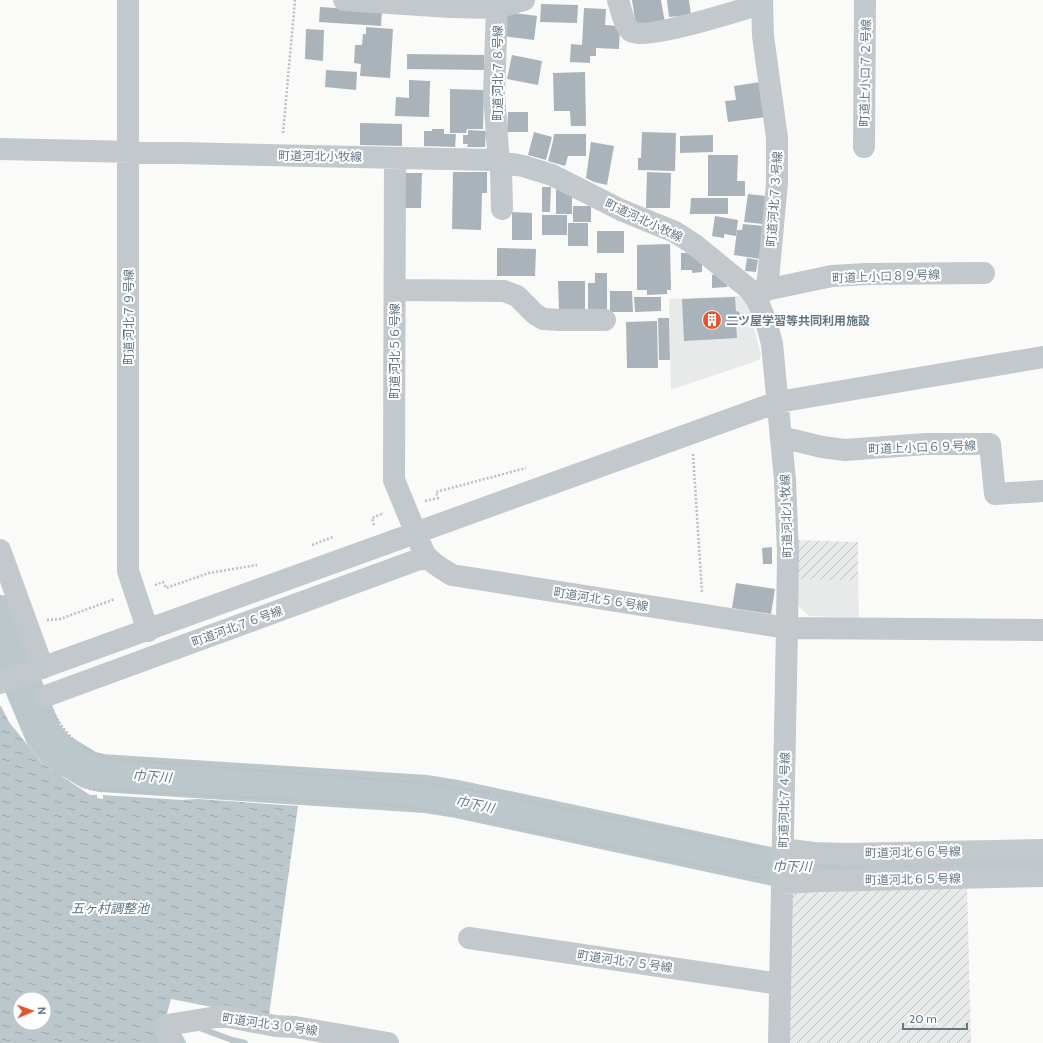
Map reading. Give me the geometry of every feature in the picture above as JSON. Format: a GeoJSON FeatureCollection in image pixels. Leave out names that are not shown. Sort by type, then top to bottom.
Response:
{"type":"FeatureCollection","features":[{"type":"Feature","properties":{"kind":"street","name":"町道河北７９号線"},"geometry":{"type":"LineString","coordinates":[[128,0],[128,571],[148,631]]}},
{"type":"Feature","properties":{"kind":"street"},"geometry":{"type":"LineString","coordinates":[[344,0],[450,7],[497,8],[524,0]]}},
{"type":"Feature","properties":{"kind":"street"},"geometry":{"type":"LineString","coordinates":[[618,0],[627,27],[630,31],[635,33],[665,31],[762,2]]}},
{"type":"Feature","properties":{"kind":"street","name":"町道上小口７２号線"},"geometry":{"type":"LineString","coordinates":[[864,147],[866,0]]}},
{"type":"Feature","properties":{"kind":"street","name":"町道河北７３号線"},"geometry":{"type":"LineString","coordinates":[[761,295],[768,279],[778,160],[777,138],[763,36],[762,2]]}},
{"type":"Feature","properties":{"kind":"street","name":"町道河北７８号線"},"geometry":{"type":"LineString","coordinates":[[497,8],[494,94],[500,161],[502,209]]}},
{"type":"Feature","properties":{"kind":"street","name":"町道河北小牧線"},"geometry":{"type":"LineString","coordinates":[[0,149],[500,161],[552,175],[621,210],[675,232],[695,244],[749,289],[761,295],[772,344],[781,437],[787,516],[787,628]]}},
{"type":"Feature","properties":{"kind":"street","name":"町道河北５６号線"},"geometry":{"type":"LineString","coordinates":[[395,158],[394,480],[421,546],[431,562],[452,575],[703,616],[787,628]]}},
{"type":"Feature","properties":{"kind":"street","name":"町道上小口８９号線"},"geometry":{"type":"LineString","coordinates":[[761,295],[832,276],[984,272]]}},
{"type":"Feature","properties":{"kind":"street"},"geometry":{"type":"LineString","coordinates":[[394,290],[504,291],[517,296],[535,314],[543,319],[605,320]]}},
{"type":"Feature","properties":{"kind":"street"},"geometry":{"type":"LineString","coordinates":[[1,681],[148,631],[421,546],[692,434],[778,402],[1043,357]]}},
{"type":"Feature","properties":{"kind":"street","name":"町道上小口６９号線"},"geometry":{"type":"LineString","coordinates":[[781,437],[822,447],[845,450],[926,444],[990,444],[995,494],[1043,491]]}},
{"type":"Feature","properties":{"kind":"street","name":"町道河北７６号線"},"geometry":{"type":"LineString","coordinates":[[46,696],[417,560],[421,546]]}},
{"type":"Feature","properties":{"kind":"street"},"geometry":{"type":"LineString","coordinates":[[0,550],[41,668]]}},
{"type":"Feature","properties":{"kind":"street"},"geometry":{"type":"LineString","coordinates":[[787,628],[1043,630]]}},
{"type":"Feature","properties":{"kind":"street","name":"町道河北７４号線"},"geometry":{"type":"LineString","coordinates":[[779,1043],[787,628]]}},
{"type":"Feature","properties":{"kind":"street","name":"町道河北６６号線"},"geometry":{"type":"LineString","coordinates":[[783,852],[847,854],[1043,850]]}},
{"type":"Feature","properties":{"kind":"street","name":"町道河北６５号線"},"geometry":{"type":"LineString","coordinates":[[782,880],[820,881],[1043,876]]}},
{"type":"Feature","properties":{"kind":"street","name":"町道河北７５号線"},"geometry":{"type":"LineString","coordinates":[[469,938],[780,984]]}},
{"type":"Feature","properties":{"kind":"street","name":"町道河北３０号線"},"geometry":{"type":"LineString","coordinates":[[169,1043],[167,1024],[223,1016],[276,1026],[295,1027],[388,1043]]}},
{"type":"Feature","properties":{"kind":"path"},"geometry":{"type":"LineString","coordinates":[[281,156],[295,0]]}},
{"type":"Feature","properties":{"kind":"path"},"geometry":{"type":"LineString","coordinates":[[692,434],[703,616]]}},
{"type":"Feature","properties":{"kind":"path"},"geometry":{"type":"LineString","coordinates":[[46,696],[60,725],[71,737],[91,752],[112,759],[424,782],[482,792],[783,852]]}},
{"type":"Feature","properties":{"kind":"path"},"geometry":{"type":"LineString","coordinates":[[89,789],[381,804],[415,808],[782,880]]}},
{"type":"Feature","properties":{"kind":"shaded area"},"geometry":{"type":"Polygon","coordinates":[[[741,296],[749,306],[761,355],[759,360],[671,390],[669,299],[741,296]]]}},
{"type":"Feature","properties":{"kind":"shaded area"},"geometry":{"type":"Polygon","coordinates":[[[797,540],[858,542],[858,581],[797,579],[797,540]]]}},
{"type":"Feature","properties":{"kind":"shaded area"},"geometry":{"type":"Polygon","coordinates":[[[797,579],[858,581],[859,618],[809,616],[797,605],[797,579]]]}},
{"type":"Feature","properties":{"kind":"shaded area"},"geometry":{"type":"Polygon","coordinates":[[[967,886],[971,1043],[786,1043],[789,892],[967,886]]]}},
{"type":"Feature","properties":{"kind":"water","name":"五ヶ村調整池"},"geometry":{"type":"Polygon","coordinates":[[[0,706],[9,722],[42,763],[90,795],[97,795],[97,798],[103,799],[103,795],[182,800],[198,799],[298,806],[269,1015],[258,1016],[171,999],[159,1043],[0,1043],[0,706]]]}},
{"type":"Feature","properties":{"kind":"building"},"geometry":{"type":"Polygon","coordinates":[[[632,0],[661,0],[665,23],[636,26],[632,0]]]}},
{"type":"Feature","properties":{"kind":"building"},"geometry":{"type":"Polygon","coordinates":[[[667,0],[689,0],[691,15],[669,17],[667,0]]]}},
{"type":"Feature","properties":{"kind":"building"},"geometry":{"type":"Polygon","coordinates":[[[541,4],[578,5],[577,23],[540,22],[541,4]]]}},
{"type":"Feature","properties":{"kind":"building"},"geometry":{"type":"Polygon","coordinates":[[[320,7],[382,11],[381,26],[319,22],[320,7]]]}},
{"type":"Feature","properties":{"kind":"building"},"geometry":{"type":"Polygon","coordinates":[[[584,8],[606,9],[605,25],[620,26],[619,49],[596,48],[596,56],[590,56],[590,63],[570,62],[571,44],[582,45],[584,8]]]}},
{"type":"Feature","properties":{"kind":"building"},"geometry":{"type":"Polygon","coordinates":[[[506,12],[537,16],[534,40],[503,36],[506,12]]]}},
{"type":"Feature","properties":{"kind":"building"},"geometry":{"type":"Polygon","coordinates":[[[366,27],[393,29],[390,78],[360,76],[361,64],[354,63],[355,45],[362,45],[363,34],[366,34],[366,27]]]}},
{"type":"Feature","properties":{"kind":"building"},"geometry":{"type":"Polygon","coordinates":[[[306,29],[324,30],[323,61],[305,59],[306,29]]]}},
{"type":"Feature","properties":{"kind":"building"},"geometry":{"type":"Polygon","coordinates":[[[407,54],[484,55],[484,70],[407,69],[407,54]]]}},
{"type":"Feature","properties":{"kind":"building"},"geometry":{"type":"Polygon","coordinates":[[[512,55],[542,61],[538,85],[507,79],[512,55]]]}},
{"type":"Feature","properties":{"kind":"building"},"geometry":{"type":"Polygon","coordinates":[[[326,70],[357,72],[356,90],[325,87],[326,70]]]}},
{"type":"Feature","properties":{"kind":"building"},"geometry":{"type":"Polygon","coordinates":[[[585,72],[586,126],[571,126],[570,111],[554,111],[553,73],[585,72]]]}},
{"type":"Feature","properties":{"kind":"building"},"geometry":{"type":"Polygon","coordinates":[[[409,80],[430,81],[429,117],[395,116],[396,97],[409,98],[409,80]]]}},
{"type":"Feature","properties":{"kind":"building"},"geometry":{"type":"Polygon","coordinates":[[[760,82],[765,117],[728,122],[725,101],[736,100],[734,86],[760,82]]]}},
{"type":"Feature","properties":{"kind":"building"},"geometry":{"type":"Polygon","coordinates":[[[450,89],[484,90],[483,129],[467,129],[466,133],[450,133],[450,89]]]}},
{"type":"Feature","properties":{"kind":"building"},"geometry":{"type":"Polygon","coordinates":[[[508,112],[528,112],[528,132],[507,132],[508,112]]]}},
{"type":"Feature","properties":{"kind":"building"},"geometry":{"type":"Polygon","coordinates":[[[360,123],[402,124],[402,146],[360,145],[360,123]]]}},
{"type":"Feature","properties":{"kind":"building"},"geometry":{"type":"Polygon","coordinates":[[[432,129],[444,129],[444,134],[456,134],[455,147],[424,146],[424,131],[432,131],[432,129]]]}},
{"type":"Feature","properties":{"kind":"building"},"geometry":{"type":"Polygon","coordinates":[[[468,130],[486,131],[485,147],[467,147],[468,144],[463,144],[463,135],[468,135],[468,130]]]}},
{"type":"Feature","properties":{"kind":"building"},"geometry":{"type":"Polygon","coordinates":[[[534,132],[552,137],[546,160],[528,155],[534,132]]]}},
{"type":"Feature","properties":{"kind":"building"},"geometry":{"type":"Polygon","coordinates":[[[642,132],[676,133],[675,171],[638,170],[638,158],[641,158],[642,132]]]}},
{"type":"Feature","properties":{"kind":"building"},"geometry":{"type":"Polygon","coordinates":[[[554,134],[586,134],[586,156],[568,156],[565,166],[548,161],[554,134]]]}},
{"type":"Feature","properties":{"kind":"building"},"geometry":{"type":"Polygon","coordinates":[[[713,135],[713,152],[680,153],[680,136],[713,135]]]}},
{"type":"Feature","properties":{"kind":"building"},"geometry":{"type":"Polygon","coordinates":[[[591,142],[614,146],[607,185],[594,182],[586,178],[591,142]]]}},
{"type":"Feature","properties":{"kind":"building"},"geometry":{"type":"Polygon","coordinates":[[[708,155],[738,155],[737,181],[745,181],[745,196],[708,196],[708,155]]]}},
{"type":"Feature","properties":{"kind":"building"},"geometry":{"type":"Polygon","coordinates":[[[453,172],[487,172],[487,193],[482,193],[481,230],[452,229],[453,172]]]}},
{"type":"Feature","properties":{"kind":"building"},"geometry":{"type":"Polygon","coordinates":[[[647,172],[671,173],[670,208],[646,208],[647,172]]]}},
{"type":"Feature","properties":{"kind":"building"},"geometry":{"type":"Polygon","coordinates":[[[404,173],[422,173],[421,208],[404,208],[404,173]]]}},
{"type":"Feature","properties":{"kind":"building"},"geometry":{"type":"Polygon","coordinates":[[[542,187],[551,187],[550,212],[542,212],[542,187]]]}},
{"type":"Feature","properties":{"kind":"building"},"geometry":{"type":"Polygon","coordinates":[[[556,190],[561,190],[572,197],[572,214],[556,214],[556,190]]]}},
{"type":"Feature","properties":{"kind":"building"},"geometry":{"type":"Polygon","coordinates":[[[748,194],[767,196],[763,224],[744,222],[748,194]]]}},
{"type":"Feature","properties":{"kind":"building"},"geometry":{"type":"Polygon","coordinates":[[[691,198],[728,198],[728,214],[690,214],[691,198]]]}},
{"type":"Feature","properties":{"kind":"building"},"geometry":{"type":"Polygon","coordinates":[[[573,206],[591,206],[591,222],[573,222],[573,206]]]}},
{"type":"Feature","properties":{"kind":"building"},"geometry":{"type":"Polygon","coordinates":[[[512,212],[532,213],[532,240],[512,240],[512,212]]]}},
{"type":"Feature","properties":{"kind":"building"},"geometry":{"type":"Polygon","coordinates":[[[542,215],[567,215],[567,235],[542,235],[542,215]]]}},
{"type":"Feature","properties":{"kind":"building"},"geometry":{"type":"Polygon","coordinates":[[[715,216],[738,220],[736,236],[724,234],[724,238],[712,236],[715,216]]]}},
{"type":"Feature","properties":{"kind":"building"},"geometry":{"type":"Polygon","coordinates":[[[568,223],[588,223],[588,246],[568,246],[568,223]]]}},
{"type":"Feature","properties":{"kind":"building"},"geometry":{"type":"Polygon","coordinates":[[[743,224],[764,226],[760,259],[734,255],[737,230],[742,230],[743,224]]]}},
{"type":"Feature","properties":{"kind":"building"},"geometry":{"type":"Polygon","coordinates":[[[597,231],[624,231],[624,253],[597,253],[597,231]]]}},
{"type":"Feature","properties":{"kind":"building"},"geometry":{"type":"Polygon","coordinates":[[[670,244],[671,290],[667,290],[667,294],[647,295],[647,290],[637,290],[637,245],[670,244]]]}},
{"type":"Feature","properties":{"kind":"building"},"geometry":{"type":"Polygon","coordinates":[[[497,248],[536,249],[535,276],[497,276],[497,248]]]}},
{"type":"Feature","properties":{"kind":"building"},"geometry":{"type":"Polygon","coordinates":[[[681,253],[687,253],[702,263],[702,272],[692,273],[692,270],[681,270],[681,253]]]}},
{"type":"Feature","properties":{"kind":"building"},"geometry":{"type":"Polygon","coordinates":[[[747,258],[758,260],[756,272],[745,271],[747,258]]]}},
{"type":"Feature","properties":{"kind":"building"},"geometry":{"type":"Polygon","coordinates":[[[595,273],[607,273],[607,312],[588,312],[588,283],[595,283],[595,273]]]}},
{"type":"Feature","properties":{"kind":"building"},"geometry":{"type":"Polygon","coordinates":[[[715,274],[727,285],[727,287],[712,288],[712,275],[715,274]]]}},
{"type":"Feature","properties":{"kind":"building"},"geometry":{"type":"Polygon","coordinates":[[[558,281],[585,281],[585,312],[559,310],[558,281]]]}},
{"type":"Feature","properties":{"kind":"building"},"geometry":{"type":"Polygon","coordinates":[[[610,291],[632,291],[633,312],[610,312],[610,291]]]}},
{"type":"Feature","properties":{"kind":"building"},"geometry":{"type":"Polygon","coordinates":[[[634,297],[661,297],[661,311],[635,312],[634,297]]]}},
{"type":"Feature","properties":{"kind":"building","name":"二ツ屋学習等共同利用施設"},"geometry":{"type":"Polygon","coordinates":[[[735,297],[736,311],[739,312],[742,318],[740,322],[736,323],[737,338],[684,341],[682,299],[735,297]]]}},
{"type":"Feature","properties":{"kind":"building"},"geometry":{"type":"Polygon","coordinates":[[[658,318],[669,318],[670,360],[659,360],[658,318]]]}},
{"type":"Feature","properties":{"kind":"building"},"geometry":{"type":"Polygon","coordinates":[[[657,321],[658,368],[627,368],[626,322],[657,321]]]}},
{"type":"Feature","properties":{"kind":"building"},"geometry":{"type":"Polygon","coordinates":[[[772,547],[772,564],[763,564],[762,548],[772,547]]]}},
{"type":"Feature","properties":{"kind":"building"},"geometry":{"type":"Polygon","coordinates":[[[736,583],[775,589],[771,614],[732,608],[736,583]]]}},
{"type":"Feature","properties":{"kind":"waterway","name":"巾下川"},"geometry":{"type":"LineString","coordinates":[[0,614],[25,690],[44,735],[56,750],[89,770],[101,773],[426,794],[457,799],[774,867],[1043,863]]}},
{"type":"Feature","properties":{"kind":"waterway"},"geometry":{"type":"LineString","coordinates":[[44,735],[60,779]]}},
{"type":"Feature","properties":{"kind":"waterway"},"geometry":{"type":"LineString","coordinates":[[197,1027],[232,1040],[245,1043]]}},
{"type":"Feature","properties":{"kind":"waterway"},"geometry":{"type":"LineString","coordinates":[[176,1030],[183,1043]]}},
{"type":"Feature","properties":{"kind":"place","name":"二ツ屋学習等共同利用施設"},"geometry":{"type":"Point","coordinates":[712,320]}}]}
